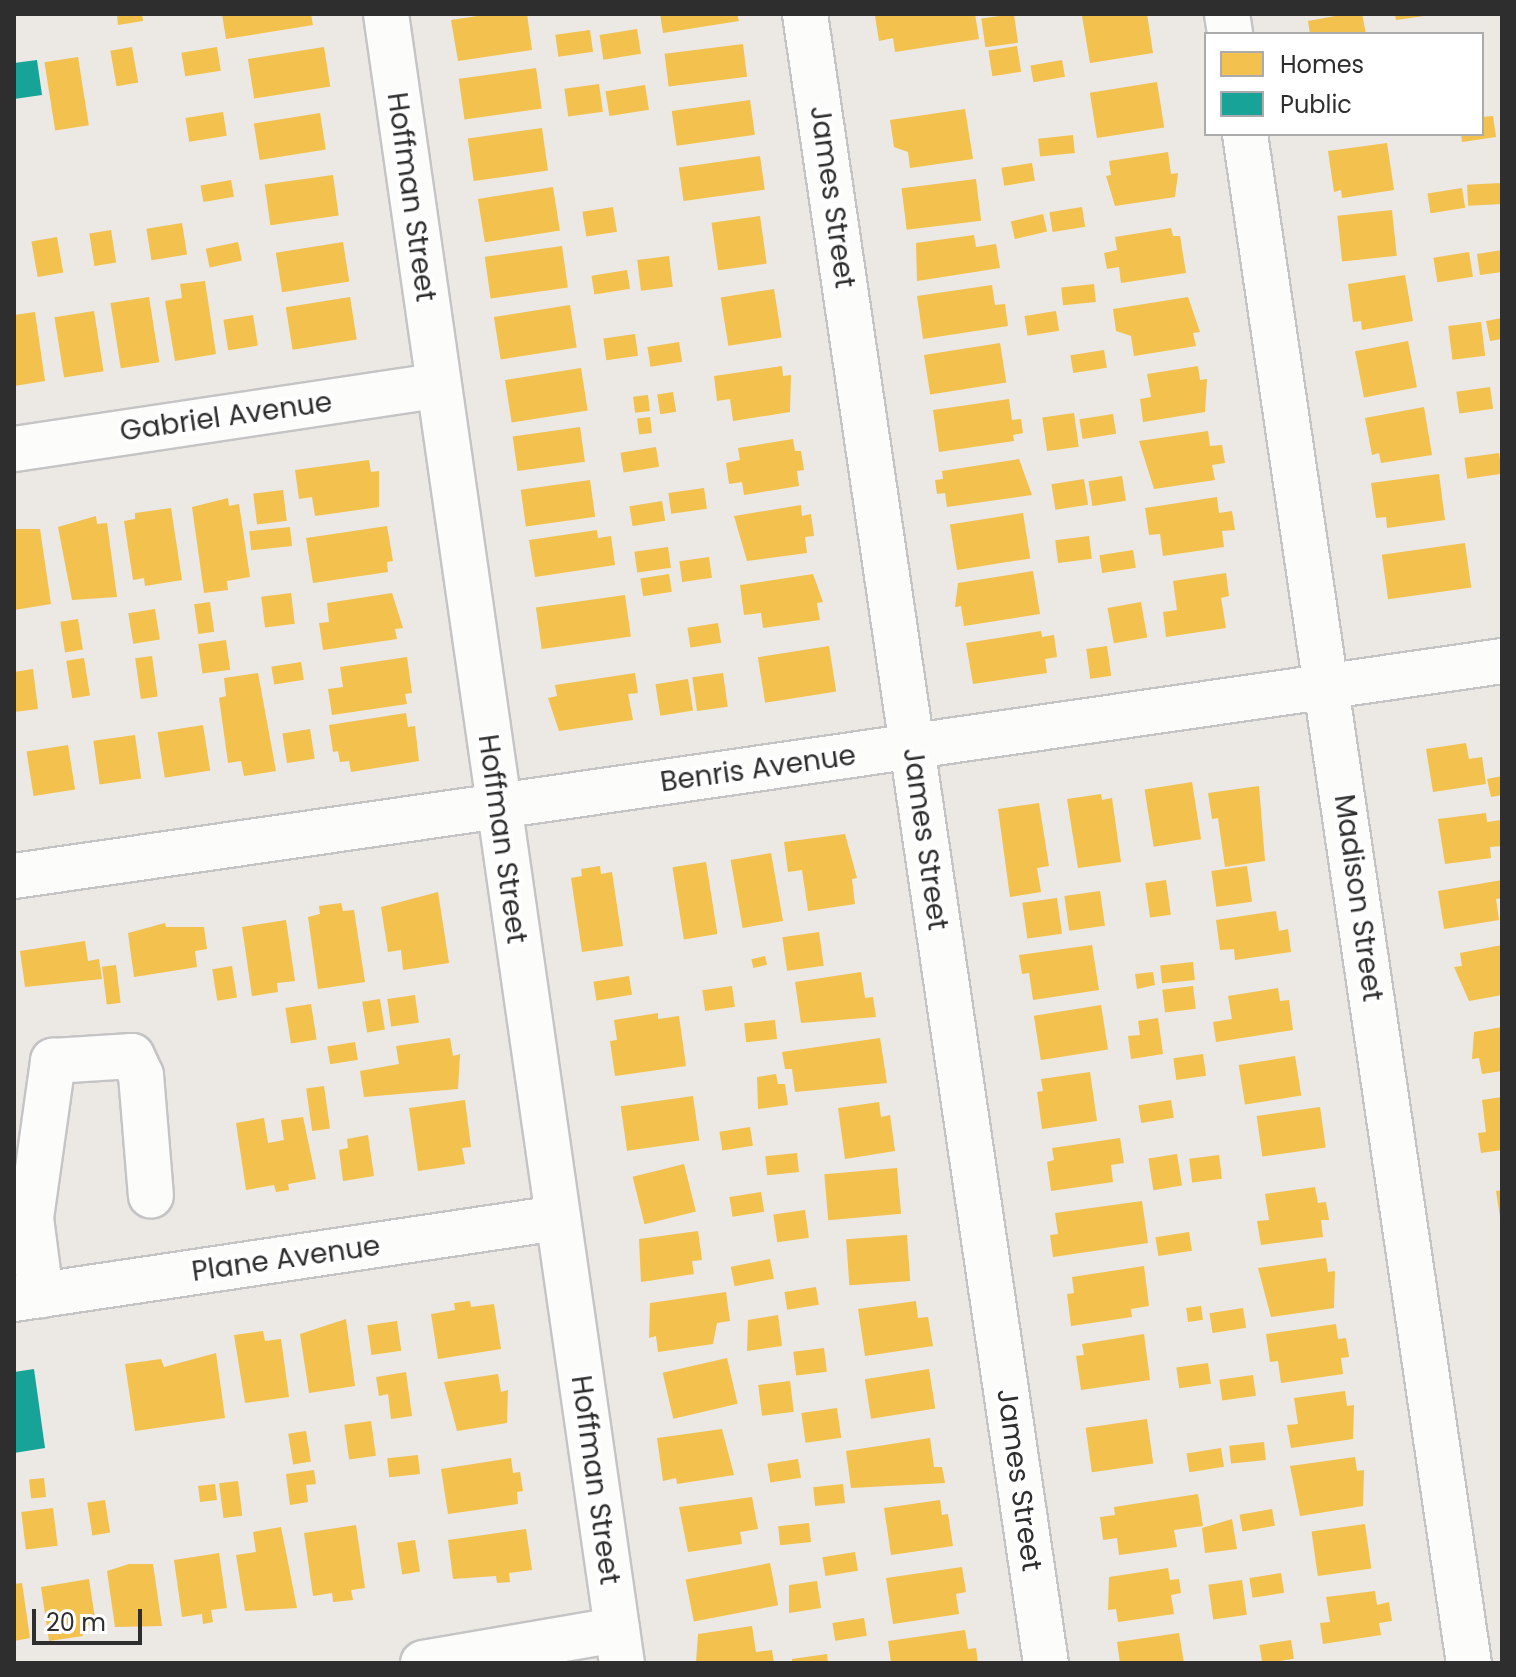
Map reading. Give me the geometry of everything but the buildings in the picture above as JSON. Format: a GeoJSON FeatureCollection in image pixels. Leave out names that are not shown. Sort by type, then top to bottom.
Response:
{"type":"FeatureCollection","features":[{"type":"Feature","properties":{"kind":"street","name":"Hoffman Street"},"geometry":{"type":"LineString","coordinates":[[386,14],[619,1646]]}},
{"type":"Feature","properties":{"kind":"street","name":"James Street"},"geometry":{"type":"LineString","coordinates":[[805,14],[1046,1663]]}},
{"type":"Feature","properties":{"kind":"street","name":"Madison Street"},"geometry":{"type":"LineString","coordinates":[[1245,136],[1469,1663]]}},
{"type":"Feature","properties":{"kind":"street","name":"Gabriel Avenue"},"geometry":{"type":"LineString","coordinates":[[14,449],[438,386]]}},
{"type":"Feature","properties":{"kind":"street","name":"Benris Avenue"},"geometry":{"type":"LineString","coordinates":[[14,876],[1502,661]]}},
{"type":"Feature","properties":{"kind":"street"},"geometry":{"type":"LineString","coordinates":[[28,1297],[23,1218],[53,1061],[132,1056],[141,1075],[151,1196]]}},
{"type":"Feature","properties":{"kind":"street","name":"Plane Avenue"},"geometry":{"type":"LineString","coordinates":[[28,1297],[557,1218]]}},
{"type":"Feature","properties":{"kind":"street"},"geometry":{"type":"LineString","coordinates":[[423,1663],[619,1646]]}}]}
